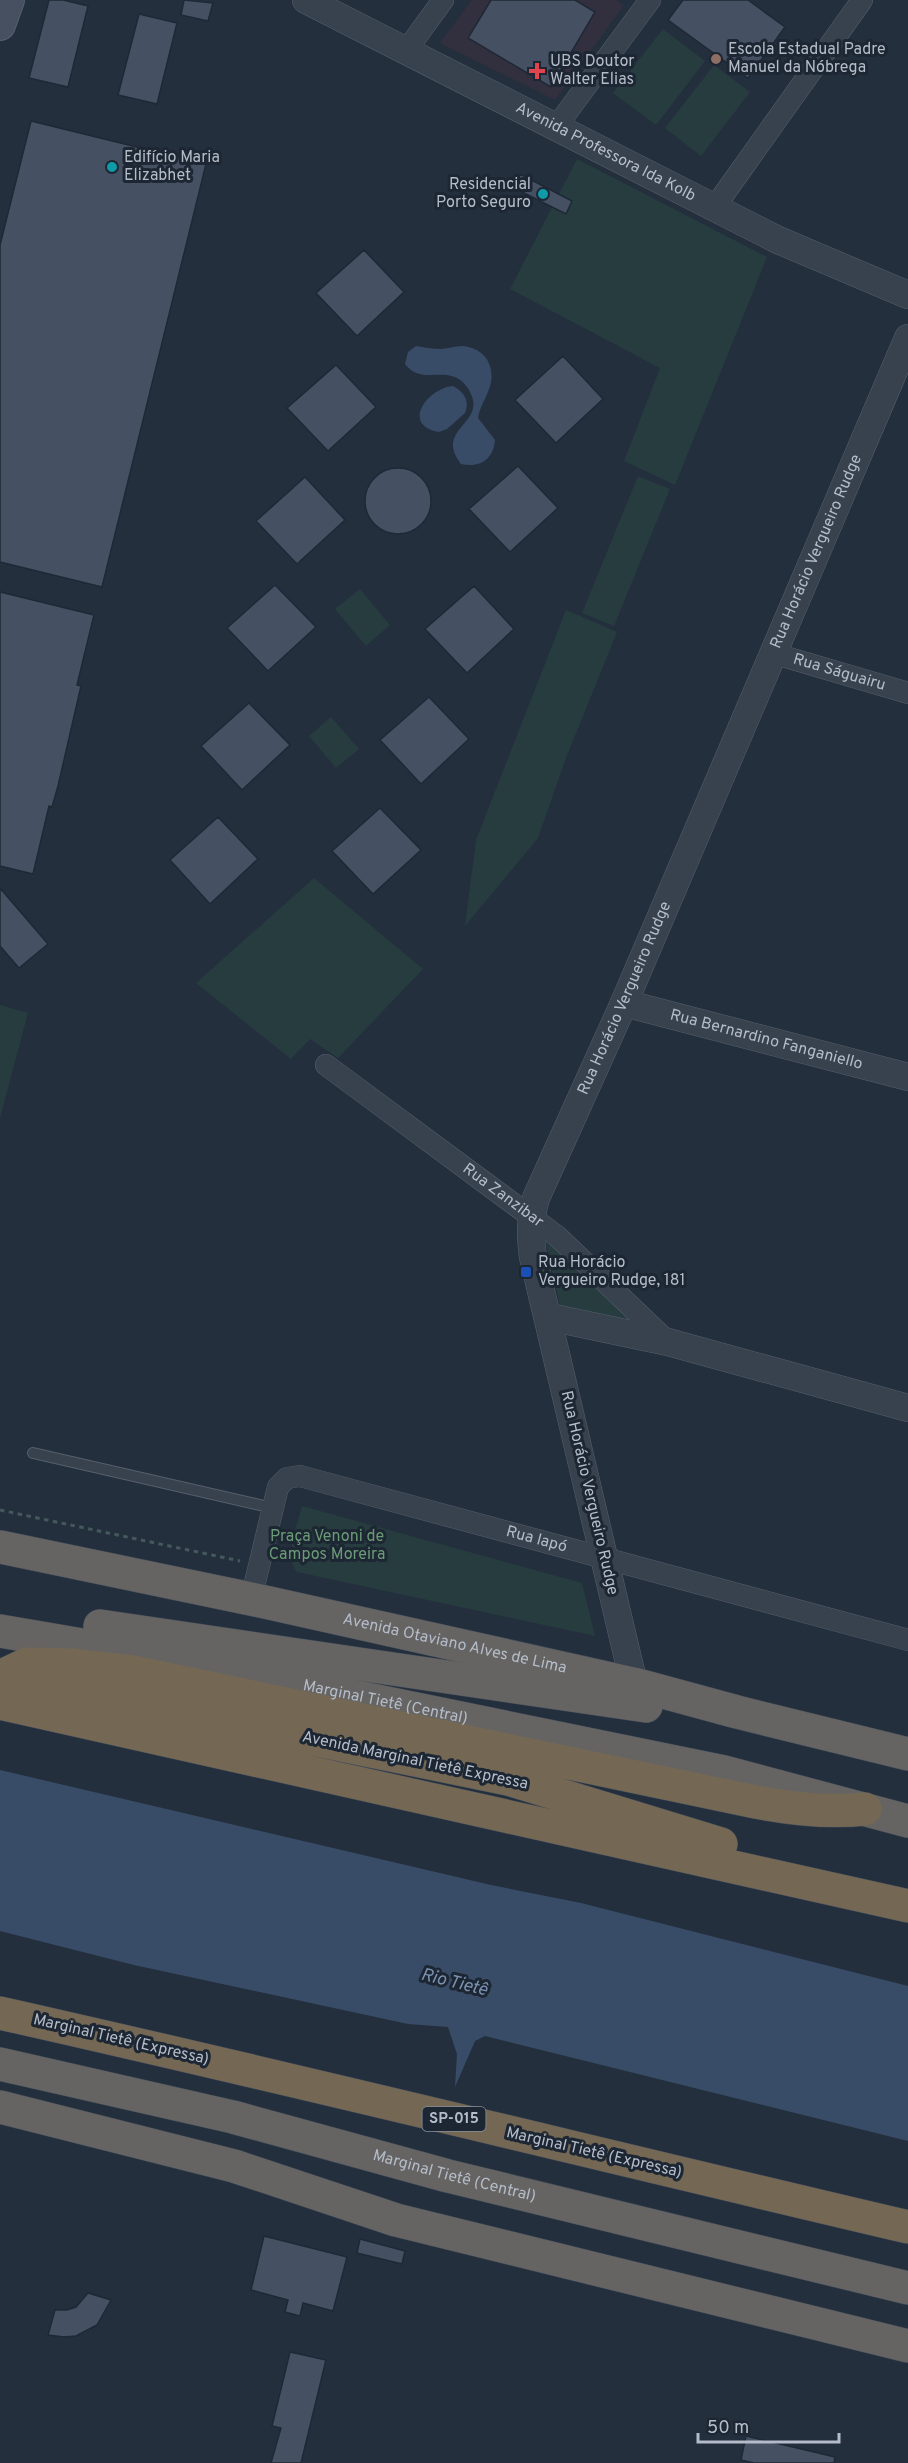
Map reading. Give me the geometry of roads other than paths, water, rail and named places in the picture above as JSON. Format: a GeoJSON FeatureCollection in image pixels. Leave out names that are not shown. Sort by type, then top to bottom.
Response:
{"type":"FeatureCollection","features":[{"type":"Feature","properties":{"kind":"highway"},"geometry":{"type":"LineString","coordinates":[[0,1539],[32,1553]]}},
{"type":"Feature","properties":{"kind":"highway","name":"Avenida Otaviano Alves de Lima"},"geometry":{"type":"LineString","coordinates":[[0,1547],[252,1599],[634,1684],[908,1754]]}},
{"type":"Feature","properties":{"kind":"highway"},"geometry":{"type":"LineString","coordinates":[[0,1611],[598,1700],[706,1713],[737,1712]]}},
{"type":"Feature","properties":{"kind":"highway","name":"Marginal Tietê (Central)"},"geometry":{"type":"LineString","coordinates":[[0,1631],[211,1667],[724,1772],[908,1821]]}},
{"type":"Feature","properties":{"kind":"highway"},"geometry":{"type":"LineString","coordinates":[[1,1684],[27,1664],[72,1665],[133,1672],[756,1802],[810,1810],[865,1809]]}},
{"type":"Feature","properties":{"kind":"highway","name":"Avenida Marginal Tietê Expressa"},"geometry":{"type":"LineString","coordinates":[[1,1684],[508,1779],[782,1862],[818,1886],[908,1906]]}},
{"type":"Feature","properties":{"kind":"highway","name":"Marginal Tietê (Expressa)"},"geometry":{"type":"LineString","coordinates":[[0,2013],[273,2074],[908,2227]]}},
{"type":"Feature","properties":{"kind":"highway","name":"Marginal Tietê (Central)"},"geometry":{"type":"LineString","coordinates":[[0,2064],[233,2117],[448,2176],[908,2288]]}},
{"type":"Feature","properties":{"kind":"highway"},"geometry":{"type":"LineString","coordinates":[[3,2109],[234,2166],[396,2220],[908,2346]]}},
{"type":"Feature","properties":{"kind":"main road"},"geometry":{"type":"LineString","coordinates":[[0,25],[9,0]]}},
{"type":"Feature","properties":{"kind":"street","name":"Avenida Professora Ida Kolb"},"geometry":{"type":"LineString","coordinates":[[306,0],[816,258],[908,295]]}},
{"type":"Feature","properties":{"kind":"street"},"geometry":{"type":"LineString","coordinates":[[406,51],[443,0]]}},
{"type":"Feature","properties":{"kind":"street"},"geometry":{"type":"LineString","coordinates":[[556,127],[650,0]]}},
{"type":"Feature","properties":{"kind":"street"},"geometry":{"type":"LineString","coordinates":[[714,208],[862,0]]}},
{"type":"Feature","properties":{"kind":"street","name":"Rua Horácio Vergueiro Rudge"},"geometry":{"type":"LineString","coordinates":[[634,1684],[533,1257],[531,1216],[541,1187],[624,1003],[908,338]]}},
{"type":"Feature","properties":{"kind":"street","name":"Rua Ságuairu"},"geometry":{"type":"LineString","coordinates":[[772,653],[908,693]]}},
{"type":"Feature","properties":{"kind":"street","name":"Rua Bernardino Fanganiello"},"geometry":{"type":"LineString","coordinates":[[624,1003],[908,1077]]}},
{"type":"Feature","properties":{"kind":"street","name":"Rua Zanzibar"},"geometry":{"type":"LineString","coordinates":[[326,1065],[531,1216],[611,1286],[668,1342]]}},
{"type":"Feature","properties":{"kind":"street","name":"Rua Zanzibar"},"geometry":{"type":"LineString","coordinates":[[549,1317],[668,1342],[908,1408]]}},
{"type":"Feature","properties":{"kind":"street","name":"Rua Iapó"},"geometry":{"type":"LineString","coordinates":[[252,1599],[278,1487],[282,1481],[292,1476],[300,1476],[908,1640]]}},
{"type":"Feature","properties":{"kind":"lane"},"geometry":{"type":"LineString","coordinates":[[33,1453],[273,1508]]}},
{"type":"Feature","properties":{"kind":"water"},"geometry":{"type":"Polygon","coordinates":[[[416,346],[440,349],[470,347],[481,353],[489,363],[491,382],[478,418],[495,440],[492,453],[484,461],[474,465],[461,464],[454,452],[453,443],[456,434],[472,413],[471,394],[464,383],[456,378],[412,371],[405,364],[408,352],[416,346]]]}},
{"type":"Feature","properties":{"kind":"water"},"geometry":{"type":"Polygon","coordinates":[[[453,386],[465,397],[467,404],[465,413],[447,429],[439,432],[427,428],[421,422],[422,407],[435,393],[453,386]]]}},
{"type":"Feature","properties":{"kind":"water","name":"Rio Tietê"},"geometry":{"type":"Polygon","coordinates":[[[0,1770],[491,1885],[581,1903],[908,1986],[908,2141],[485,2036],[475,2041],[455,2087],[457,2054],[448,2027],[408,2024],[134,1965],[0,1931],[0,1770]]]}},
{"type":"Feature","properties":{"kind":"place","name":"Escola Estadual Padre Manuel da Nóbrega"},"geometry":{"type":"Point","coordinates":[716,59]}},
{"type":"Feature","properties":{"kind":"place","name":"UBS Doutor Walter Elias"},"geometry":{"type":"Point","coordinates":[537,71]}},
{"type":"Feature","properties":{"kind":"place","name":"Edifício Maria Elizabhet"},"geometry":{"type":"Point","coordinates":[112,167]}},
{"type":"Feature","properties":{"kind":"place","name":"Residencial Porto Seguro"},"geometry":{"type":"Point","coordinates":[543,194]}},
{"type":"Feature","properties":{"kind":"place","name":"Rua Horácio Vergueiro Rudge, 181"},"geometry":{"type":"Point","coordinates":[526,1272]}},
{"type":"Feature","properties":{"kind":"park label","name":"Praça Venoni de Campos Moreira"},"geometry":{"type":"Point","coordinates":[327,1546]}}]}
